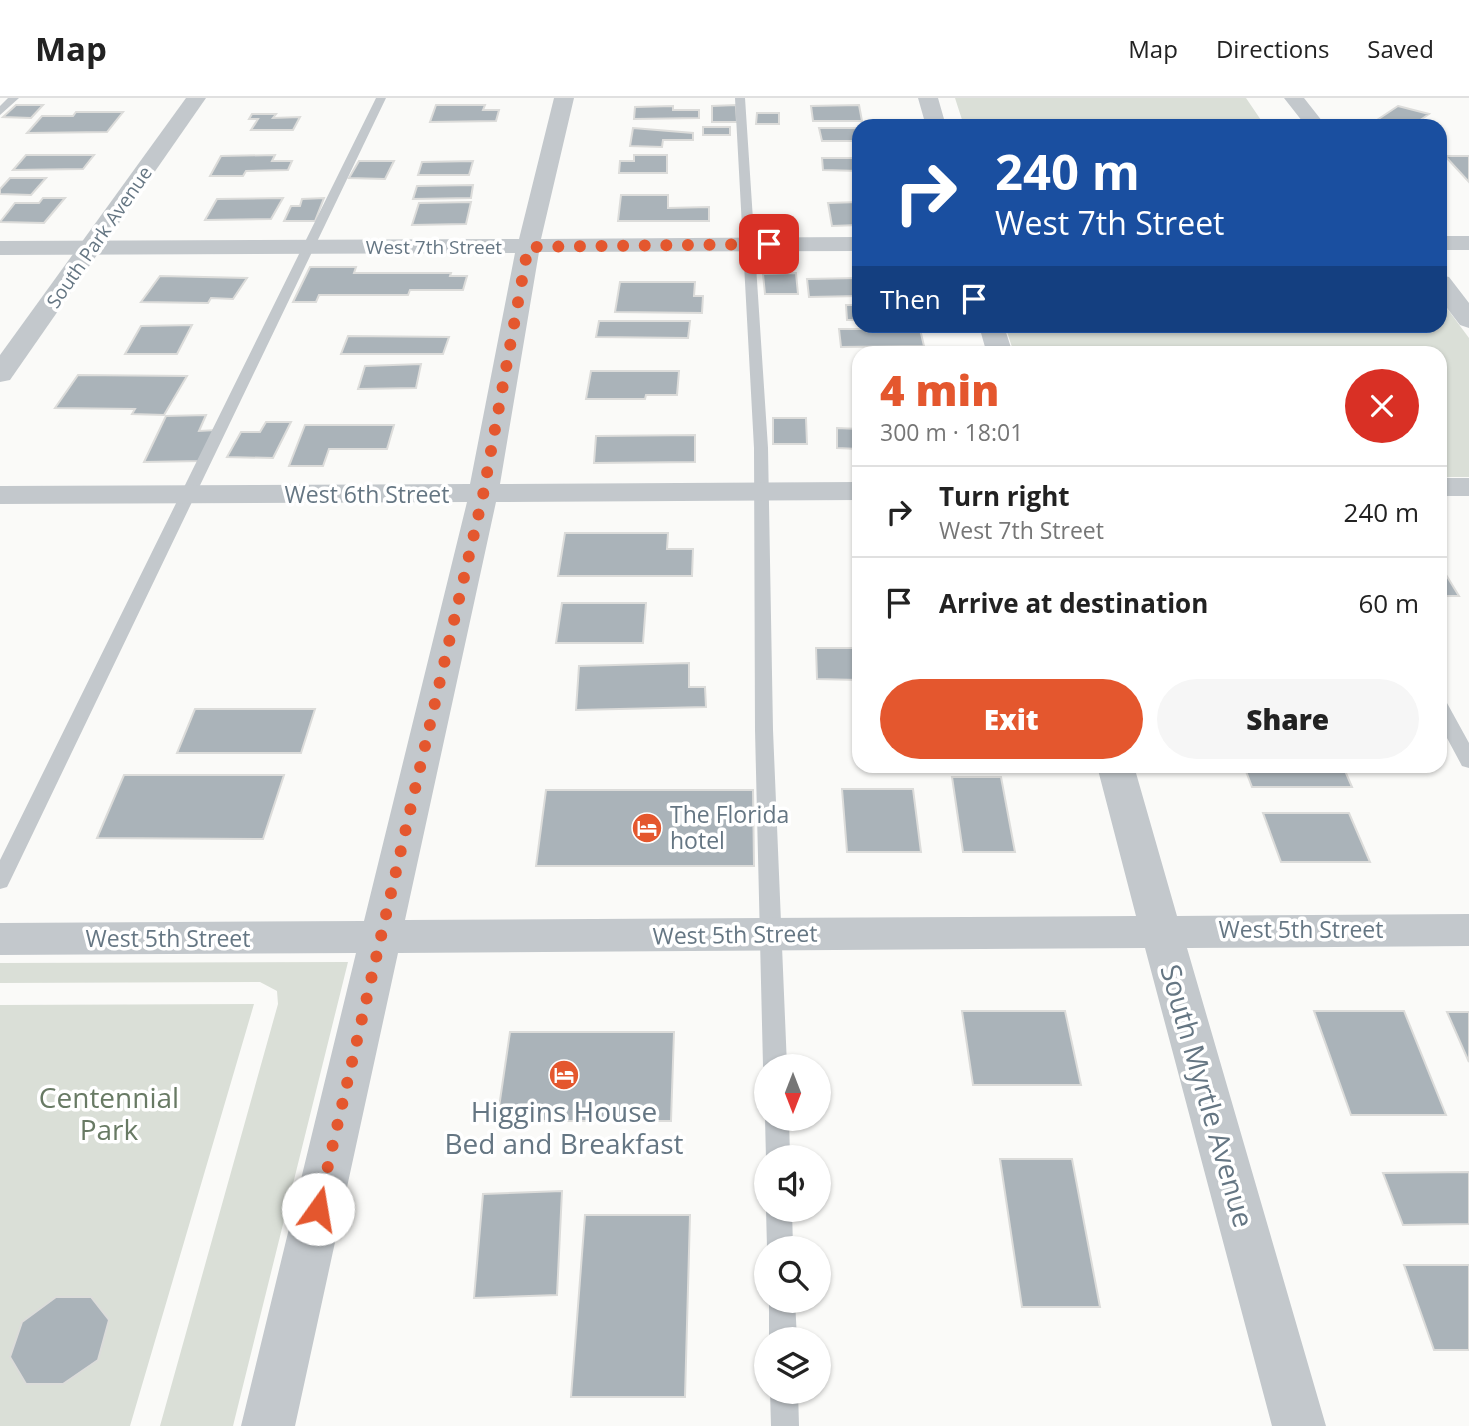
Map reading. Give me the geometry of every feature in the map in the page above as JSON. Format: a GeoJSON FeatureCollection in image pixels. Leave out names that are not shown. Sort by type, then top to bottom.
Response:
{"type":"FeatureCollection","features":[{"type":"Feature","properties":{"kind":"street","name":"South Park Avenue"},"geometry":{"type":"LineString","coordinates":[[0,374],[197,98]]}},
{"type":"Feature","properties":{"kind":"street"},"geometry":{"type":"LineString","coordinates":[[268,1426],[483,495],[528,247],[564,98]]}},
{"type":"Feature","properties":{"kind":"street"},"geometry":{"type":"LineString","coordinates":[[928,98],[934,119]]}},
{"type":"Feature","properties":{"kind":"street"},"geometry":{"type":"LineString","coordinates":[[1294,98],[1311,119]]}},
{"type":"Feature","properties":{"kind":"street"},"geometry":{"type":"LineString","coordinates":[[1447,243],[1469,243]]}},
{"type":"Feature","properties":{"kind":"street","name":"West 7th Street"},"geometry":{"type":"LineString","coordinates":[[0,248],[852,244]]}},
{"type":"Feature","properties":{"kind":"street"},"geometry":{"type":"LineString","coordinates":[[1447,291],[1469,320]]}},
{"type":"Feature","properties":{"kind":"street"},"geometry":{"type":"LineString","coordinates":[[1447,487],[1469,487]]}},
{"type":"Feature","properties":{"kind":"street","name":"West 6th Street"},"geometry":{"type":"LineString","coordinates":[[0,495],[483,495],[852,491]]}},
{"type":"Feature","properties":{"kind":"street","name":"South Myrtle Avenue"},"geometry":{"type":"LineString","coordinates":[[1117,773],[1299,1426]]}},
{"type":"Feature","properties":{"kind":"street","name":"West 5th Street"},"geometry":{"type":"LineString","coordinates":[[0,939],[1469,930]]}},
{"type":"Feature","properties":{"kind":"lane"},"geometry":{"type":"LineString","coordinates":[[0,112],[14,98]]}},
{"type":"Feature","properties":{"kind":"lane"},"geometry":{"type":"LineString","coordinates":[[0,881],[382,98]]}},
{"type":"Feature","properties":{"kind":"lane"},"geometry":{"type":"LineString","coordinates":[[740,98],[761,448],[775,1054]]}},
{"type":"Feature","properties":{"kind":"lane"},"geometry":{"type":"LineString","coordinates":[[1447,720],[1469,761]]}},
{"type":"Feature","properties":{"kind":"lane"},"geometry":{"type":"LineString","coordinates":[[784,1404],[785,1426]]}},
{"type":"Feature","properties":{"kind":"green space"},"geometry":{"type":"Polygon","coordinates":[[[955,98],[1246,98],[1260,119],[962,119],[955,98]]]}},
{"type":"Feature","properties":{"kind":"green space"},"geometry":{"type":"Polygon","coordinates":[[[1447,308],[1469,338],[1469,477],[1447,477],[1447,346],[1012,346],[1007,333],[1447,333],[1447,308]]]}},
{"type":"Feature","properties":{"kind":"green space"},"geometry":{"type":"Polygon","coordinates":[[[348,962],[233,1426],[160,1426],[278,1004],[277,991],[260,982],[0,983],[0,963],[348,962]]]}},
{"type":"Feature","properties":{"kind":"green space","name":"Centennial Park"},"geometry":{"type":"Polygon","coordinates":[[[254,1004],[130,1426],[0,1426],[0,1005],[254,1004]]]}},
{"type":"Feature","properties":{"kind":"building"},"geometry":{"type":"Polygon","coordinates":[[[16,105],[43,105],[31,118],[3,117],[16,105]]]}},
{"type":"Feature","properties":{"kind":"building"},"geometry":{"type":"Polygon","coordinates":[[[436,105],[485,105],[483,110],[499,110],[496,121],[430,122],[436,105]]]}},
{"type":"Feature","properties":{"kind":"building"},"geometry":{"type":"Polygon","coordinates":[[[736,105],[737,122],[712,122],[712,106],[736,105]]]}},
{"type":"Feature","properties":{"kind":"building"},"geometry":{"type":"Polygon","coordinates":[[[859,105],[862,119],[813,121],[811,106],[859,105]]]}},
{"type":"Feature","properties":{"kind":"building"},"geometry":{"type":"Polygon","coordinates":[[[673,106],[673,110],[699,110],[699,118],[634,119],[635,107],[673,106]]]}},
{"type":"Feature","properties":{"kind":"building"},"geometry":{"type":"Polygon","coordinates":[[[1398,106],[1429,114],[1422,119],[1378,119],[1398,106]]]}},
{"type":"Feature","properties":{"kind":"building"},"geometry":{"type":"Polygon","coordinates":[[[76,112],[123,112],[107,132],[27,133],[42,116],[73,116],[76,112]]]}},
{"type":"Feature","properties":{"kind":"building"},"geometry":{"type":"Polygon","coordinates":[[[757,113],[779,113],[779,124],[756,124],[757,113]]]}},
{"type":"Feature","properties":{"kind":"building"},"geometry":{"type":"Polygon","coordinates":[[[252,114],[276,114],[273,118],[300,117],[293,130],[251,130],[258,119],[249,119],[252,114]]]}},
{"type":"Feature","properties":{"kind":"building"},"geometry":{"type":"Polygon","coordinates":[[[703,127],[730,127],[730,135],[703,135],[703,127]]]}},
{"type":"Feature","properties":{"kind":"building"},"geometry":{"type":"Polygon","coordinates":[[[633,128],[693,133],[693,140],[663,140],[662,147],[630,146],[633,128]]]}},
{"type":"Feature","properties":{"kind":"building"},"geometry":{"type":"Polygon","coordinates":[[[819,128],[852,128],[852,141],[822,141],[819,128]]]}},
{"type":"Feature","properties":{"kind":"building"},"geometry":{"type":"Polygon","coordinates":[[[26,155],[94,155],[83,169],[13,170],[26,155]]]}},
{"type":"Feature","properties":{"kind":"building"},"geometry":{"type":"Polygon","coordinates":[[[275,155],[272,161],[292,161],[288,170],[246,171],[243,176],[210,176],[221,156],[275,155]]]}},
{"type":"Feature","properties":{"kind":"building"},"geometry":{"type":"Polygon","coordinates":[[[634,155],[667,155],[667,173],[619,173],[620,161],[634,161],[634,155]]]}},
{"type":"Feature","properties":{"kind":"building"},"geometry":{"type":"Polygon","coordinates":[[[1447,156],[1469,156],[1469,182],[1447,158],[1447,156]]]}},
{"type":"Feature","properties":{"kind":"building"},"geometry":{"type":"Polygon","coordinates":[[[822,158],[852,158],[852,171],[823,170],[822,158]]]}},
{"type":"Feature","properties":{"kind":"building"},"geometry":{"type":"Polygon","coordinates":[[[359,161],[394,161],[385,179],[349,178],[359,161]]]}},
{"type":"Feature","properties":{"kind":"building"},"geometry":{"type":"Polygon","coordinates":[[[473,161],[469,175],[418,175],[422,162],[473,161]]]}},
{"type":"Feature","properties":{"kind":"building"},"geometry":{"type":"Polygon","coordinates":[[[10,178],[46,178],[31,195],[0,194],[0,189],[10,178]]]}},
{"type":"Feature","properties":{"kind":"building"},"geometry":{"type":"Polygon","coordinates":[[[473,185],[471,198],[413,199],[417,186],[473,185]]]}},
{"type":"Feature","properties":{"kind":"building"},"geometry":{"type":"Polygon","coordinates":[[[621,195],[668,195],[668,208],[709,207],[709,221],[618,221],[621,195]]]}},
{"type":"Feature","properties":{"kind":"building"},"geometry":{"type":"Polygon","coordinates":[[[43,198],[65,198],[44,223],[0,222],[15,203],[39,203],[43,198]]]}},
{"type":"Feature","properties":{"kind":"building"},"geometry":{"type":"Polygon","coordinates":[[[283,198],[271,219],[205,220],[217,199],[283,198]]]}},
{"type":"Feature","properties":{"kind":"building"},"geometry":{"type":"Polygon","coordinates":[[[324,198],[315,221],[284,221],[291,206],[300,206],[302,199],[324,198]]]}},
{"type":"Feature","properties":{"kind":"building"},"geometry":{"type":"Polygon","coordinates":[[[471,202],[466,224],[412,225],[419,203],[471,202]]]}},
{"type":"Feature","properties":{"kind":"building"},"geometry":{"type":"Polygon","coordinates":[[[852,202],[852,225],[832,226],[828,203],[852,202]]]}},
{"type":"Feature","properties":{"kind":"building"},"geometry":{"type":"Polygon","coordinates":[[[310,267],[356,267],[354,273],[451,273],[450,276],[467,276],[463,290],[410,290],[408,295],[319,295],[316,302],[293,302],[310,267]]]}},
{"type":"Feature","properties":{"kind":"building"},"geometry":{"type":"Polygon","coordinates":[[[796,273],[798,294],[765,294],[763,274],[796,273]]]}},
{"type":"Feature","properties":{"kind":"building"},"geometry":{"type":"Polygon","coordinates":[[[160,276],[247,278],[233,299],[211,298],[208,303],[141,302],[160,276]]]}},
{"type":"Feature","properties":{"kind":"building"},"geometry":{"type":"Polygon","coordinates":[[[852,278],[852,296],[809,297],[807,279],[852,278]]]}},
{"type":"Feature","properties":{"kind":"building"},"geometry":{"type":"Polygon","coordinates":[[[620,282],[695,282],[694,296],[703,296],[702,313],[615,312],[620,282]]]}},
{"type":"Feature","properties":{"kind":"building"},"geometry":{"type":"Polygon","coordinates":[[[846,305],[852,305],[852,320],[847,320],[846,305]]]}},
{"type":"Feature","properties":{"kind":"building"},"geometry":{"type":"Polygon","coordinates":[[[599,321],[690,321],[688,338],[596,337],[599,321]]]}},
{"type":"Feature","properties":{"kind":"building"},"geometry":{"type":"Polygon","coordinates":[[[192,325],[177,354],[125,354],[141,326],[192,325]]]}},
{"type":"Feature","properties":{"kind":"building"},"geometry":{"type":"Polygon","coordinates":[[[839,329],[852,329],[852,333],[921,333],[924,346],[852,346],[841,347],[839,329]]]}},
{"type":"Feature","properties":{"kind":"building"},"geometry":{"type":"Polygon","coordinates":[[[348,336],[449,337],[443,354],[341,354],[348,336]]]}},
{"type":"Feature","properties":{"kind":"building"},"geometry":{"type":"Polygon","coordinates":[[[421,364],[416,388],[358,389],[365,366],[421,364]]]}},
{"type":"Feature","properties":{"kind":"building"},"geometry":{"type":"Polygon","coordinates":[[[591,371],[679,371],[677,395],[646,395],[645,399],[586,399],[591,371]]]}},
{"type":"Feature","properties":{"kind":"building"},"geometry":{"type":"Polygon","coordinates":[[[78,375],[187,376],[164,415],[132,414],[135,409],[55,408],[78,375]]]}},
{"type":"Feature","properties":{"kind":"building"},"geometry":{"type":"Polygon","coordinates":[[[206,415],[199,431],[216,430],[202,461],[144,462],[166,416],[206,415]]]}},
{"type":"Feature","properties":{"kind":"building"},"geometry":{"type":"Polygon","coordinates":[[[773,418],[806,418],[807,444],[773,444],[773,418]]]}},
{"type":"Feature","properties":{"kind":"building"},"geometry":{"type":"Polygon","coordinates":[[[266,422],[291,422],[273,458],[227,457],[241,432],[260,432],[266,422]]]}},
{"type":"Feature","properties":{"kind":"building"},"geometry":{"type":"Polygon","coordinates":[[[305,425],[394,425],[387,449],[329,449],[323,466],[289,466],[305,425]]]}},
{"type":"Feature","properties":{"kind":"building"},"geometry":{"type":"Polygon","coordinates":[[[837,428],[852,429],[852,449],[837,448],[837,428]]]}},
{"type":"Feature","properties":{"kind":"building"},"geometry":{"type":"Polygon","coordinates":[[[695,435],[695,462],[594,463],[596,436],[695,435]]]}},
{"type":"Feature","properties":{"kind":"building"},"geometry":{"type":"Polygon","coordinates":[[[565,533],[668,533],[667,549],[693,549],[692,576],[558,576],[565,533]]]}},
{"type":"Feature","properties":{"kind":"building"},"geometry":{"type":"Polygon","coordinates":[[[1447,576],[1459,596],[1447,596],[1447,576]]]}},
{"type":"Feature","properties":{"kind":"building"},"geometry":{"type":"Polygon","coordinates":[[[562,603],[646,603],[643,643],[556,643],[562,603]]]}},
{"type":"Feature","properties":{"kind":"building"},"geometry":{"type":"Polygon","coordinates":[[[816,648],[852,648],[852,680],[817,679],[816,648]]]}},
{"type":"Feature","properties":{"kind":"building"},"geometry":{"type":"Polygon","coordinates":[[[689,663],[689,687],[705,687],[706,707],[576,710],[579,666],[689,663]]]}},
{"type":"Feature","properties":{"kind":"building"},"geometry":{"type":"Polygon","coordinates":[[[195,709],[315,709],[301,753],[177,753],[195,709]]]}},
{"type":"Feature","properties":{"kind":"building"},"geometry":{"type":"Polygon","coordinates":[[[1247,773],[1346,773],[1352,787],[1252,787],[1247,773]]]}},
{"type":"Feature","properties":{"kind":"building"},"geometry":{"type":"Polygon","coordinates":[[[124,775],[284,775],[263,839],[97,838],[124,775]]]}},
{"type":"Feature","properties":{"kind":"building"},"geometry":{"type":"Polygon","coordinates":[[[952,777],[1001,777],[1015,852],[963,852],[952,777]]]}},
{"type":"Feature","properties":{"kind":"building"},"geometry":{"type":"Polygon","coordinates":[[[842,789],[913,789],[921,852],[847,852],[842,789]]]}},
{"type":"Feature","properties":{"kind":"building","name":"The Florida hotel"},"geometry":{"type":"Polygon","coordinates":[[[546,790],[753,790],[754,866],[536,866],[546,790]]]}},
{"type":"Feature","properties":{"kind":"building"},"geometry":{"type":"Polygon","coordinates":[[[1263,813],[1349,813],[1370,862],[1281,862],[1263,813]]]}},
{"type":"Feature","properties":{"kind":"building"},"geometry":{"type":"Polygon","coordinates":[[[962,1011],[1065,1011],[1081,1085],[973,1085],[962,1011]]]}},
{"type":"Feature","properties":{"kind":"building"},"geometry":{"type":"Polygon","coordinates":[[[1314,1011],[1404,1011],[1446,1115],[1351,1115],[1314,1011]]]}},
{"type":"Feature","properties":{"kind":"building"},"geometry":{"type":"Polygon","coordinates":[[[1447,1012],[1469,1012],[1469,1062],[1447,1012]]]}},
{"type":"Feature","properties":{"kind":"building"},"geometry":{"type":"Polygon","coordinates":[[[510,1032],[674,1032],[671,1121],[497,1121],[510,1032]]]}},
{"type":"Feature","properties":{"kind":"building"},"geometry":{"type":"Polygon","coordinates":[[[1000,1159],[1072,1159],[1100,1307],[1022,1307],[1000,1159]]]}},
{"type":"Feature","properties":{"kind":"building"},"geometry":{"type":"Polygon","coordinates":[[[1469,1172],[1469,1224],[1403,1225],[1383,1173],[1469,1172]]]}},
{"type":"Feature","properties":{"kind":"building"},"geometry":{"type":"Polygon","coordinates":[[[562,1191],[557,1295],[474,1298],[483,1194],[562,1191]]]}},
{"type":"Feature","properties":{"kind":"building"},"geometry":{"type":"Polygon","coordinates":[[[585,1215],[690,1215],[685,1397],[571,1397],[585,1215]]]}},
{"type":"Feature","properties":{"kind":"building"},"geometry":{"type":"Polygon","coordinates":[[[1404,1265],[1469,1265],[1469,1350],[1434,1350],[1404,1265]]]}},
{"type":"Feature","properties":{"kind":"building"},"geometry":{"type":"Polygon","coordinates":[[[56,1297],[91,1297],[109,1320],[98,1360],[63,1384],[26,1384],[10,1357],[22,1322],[56,1297]]]}},
{"type":"Feature","properties":{"kind":"place","name":"The Florida hotel"},"geometry":{"type":"Point","coordinates":[647,828]}},
{"type":"Feature","properties":{"kind":"place","name":"Higgins House Bed and Breakfast"},"geometry":{"type":"Point","coordinates":[564,1075]}},
{"type":"Feature","properties":{"kind":"route"},"geometry":{"type":"LineString","coordinates":[[318,1209],[483,495],[528,247],[769,244]]}}]}
